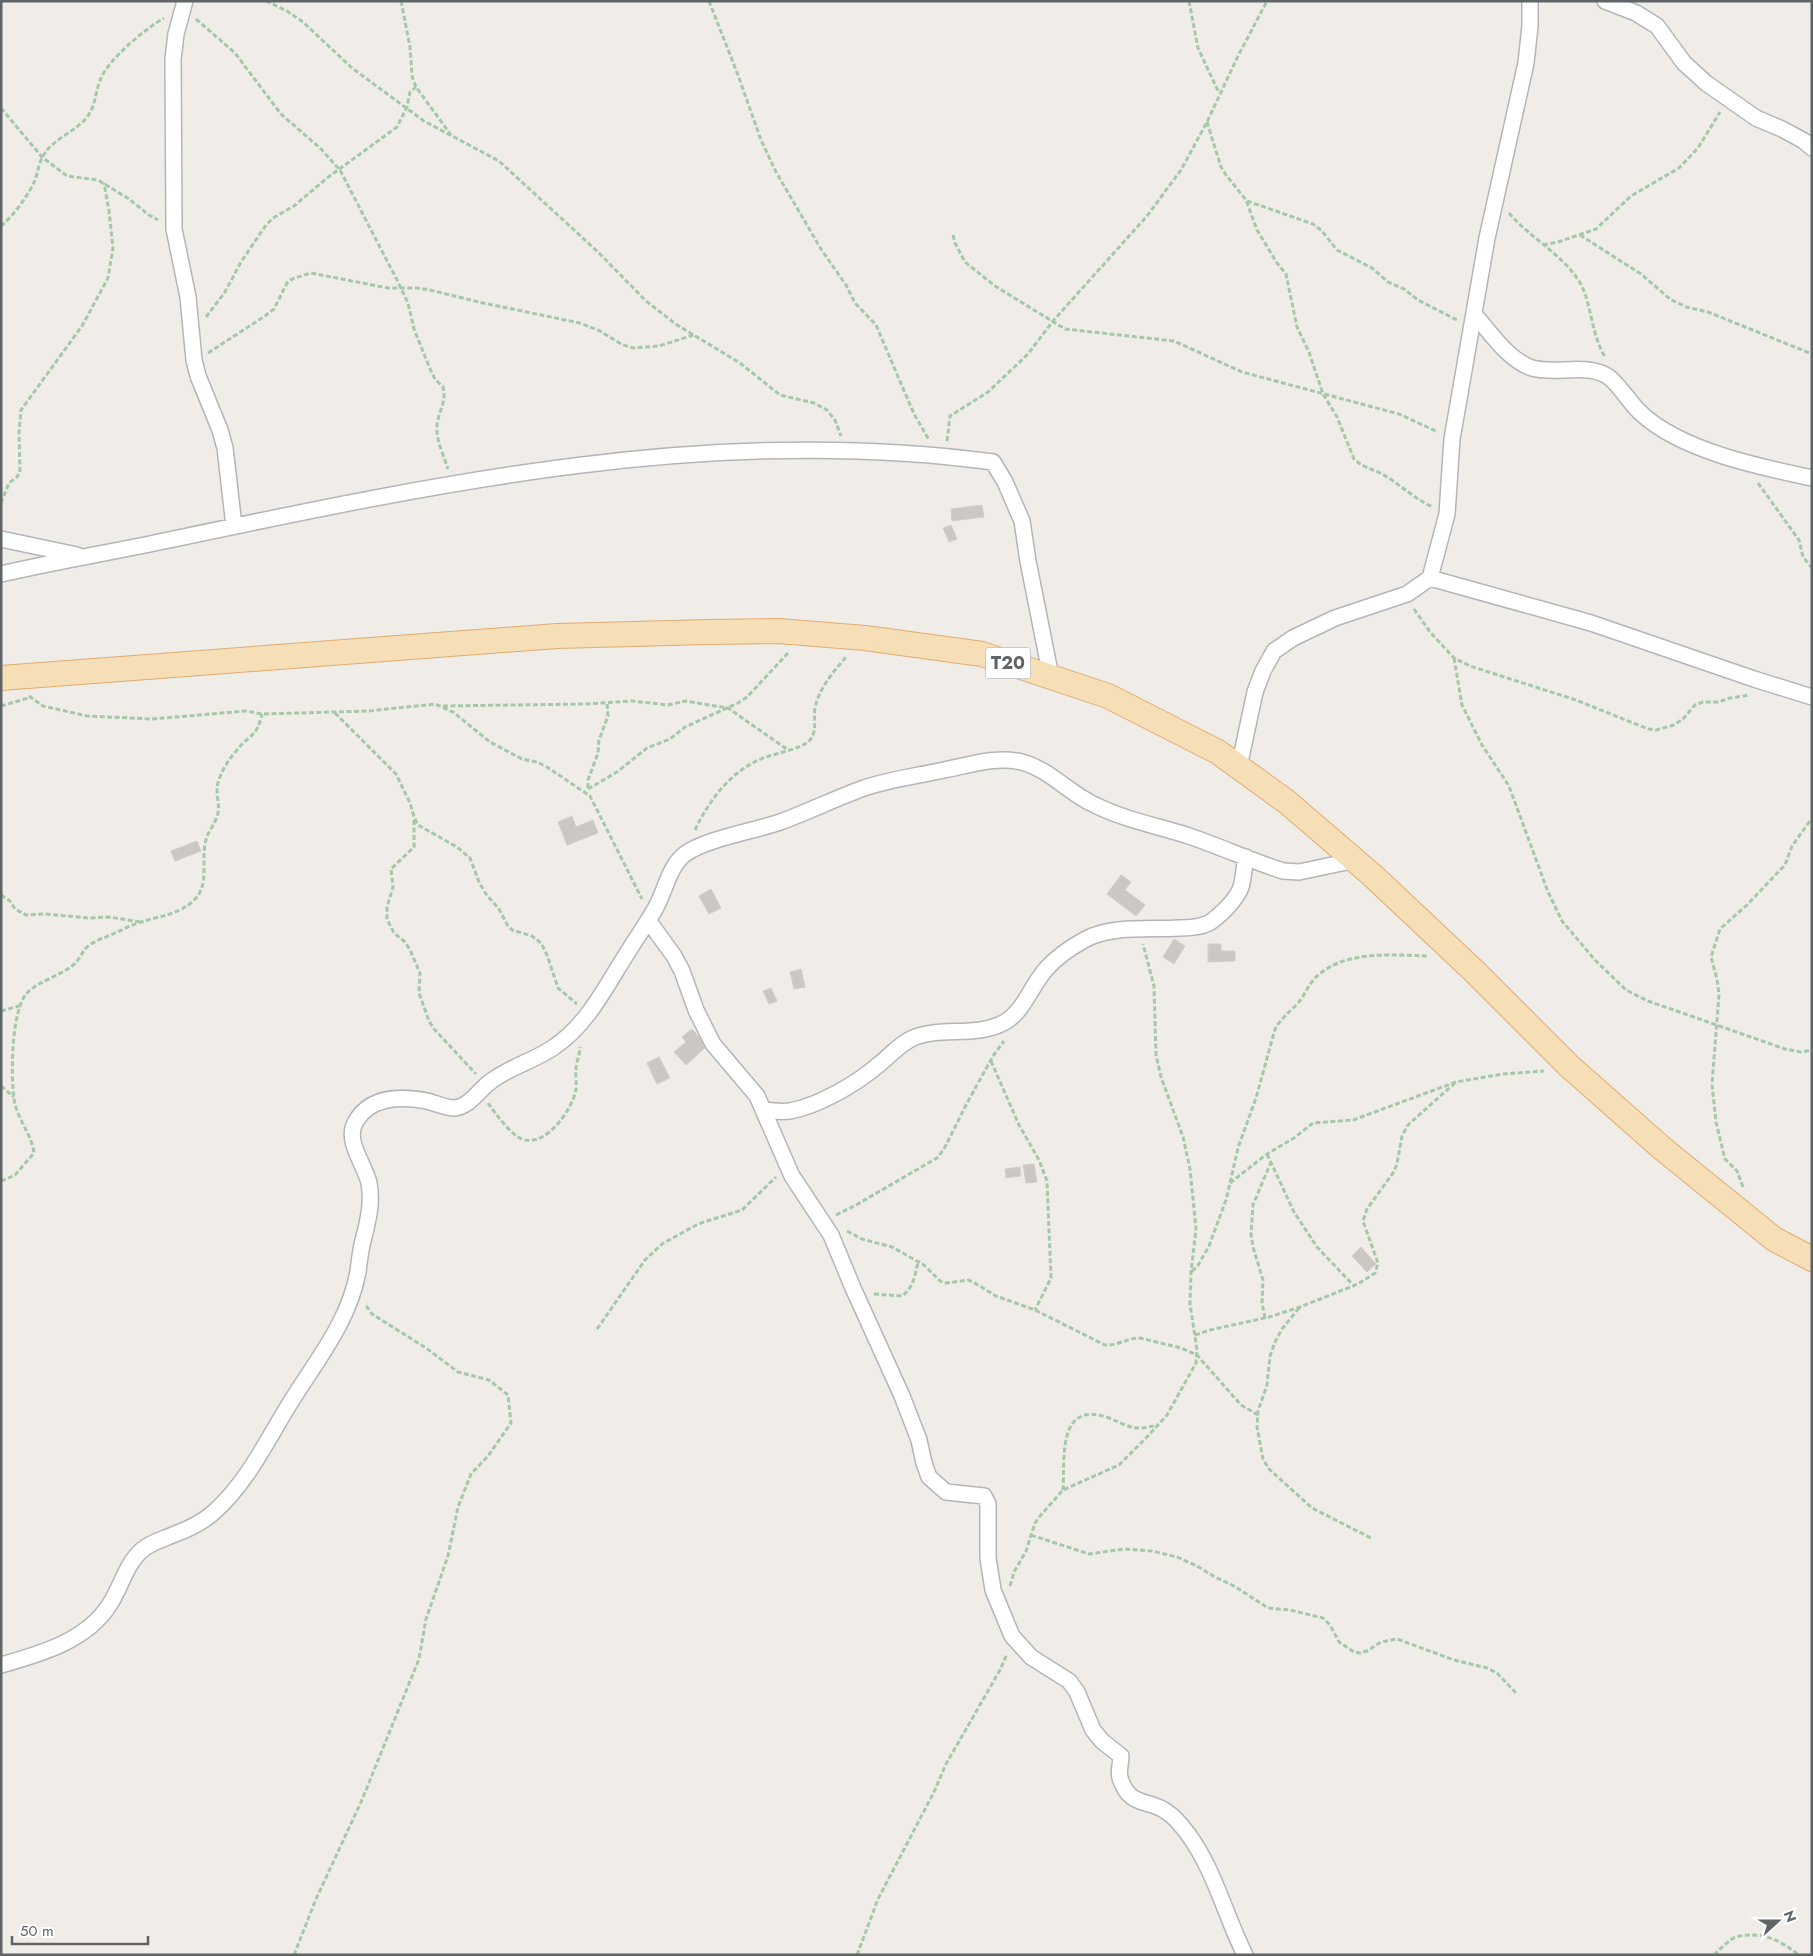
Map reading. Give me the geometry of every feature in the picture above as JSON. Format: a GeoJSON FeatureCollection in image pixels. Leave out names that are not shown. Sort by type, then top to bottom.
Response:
{"type":"FeatureCollection","features":[{"type":"Feature","properties":{"kind":"main road","name":"T20"},"geometry":{"type":"LineString","coordinates":[[2,678],[557,636],[779,631],[864,638],[982,654],[1108,696],[1218,752],[1240,767],[1287,802],[1356,860],[1460,958],[1577,1073],[1662,1149],[1774,1239],[1812,1259]]}},
{"type":"Feature","properties":{"kind":"street"},"geometry":{"type":"LineString","coordinates":[[1240,767],[1255,692],[1263,671],[1274,651],[1294,638],[1335,618],[1407,594],[1430,578],[1447,514],[1452,439],[1474,319],[1486,238],[1526,63],[1530,26],[1530,1]]}},
{"type":"Feature","properties":{"kind":"street"},"geometry":{"type":"LineString","coordinates":[[1605,1],[1636,13],[1657,26],[1684,63],[1706,83],[1756,118],[1809,143]]}},
{"type":"Feature","properties":{"kind":"street"},"geometry":{"type":"LineString","coordinates":[[184,4],[176,34],[173,58],[174,228],[188,296],[194,360],[198,376],[220,430],[225,448],[234,526]]}},
{"type":"Feature","properties":{"kind":"street"},"geometry":{"type":"LineString","coordinates":[[1474,319],[1512,356],[1532,368],[1555,371],[1589,371],[1600,373],[1610,378],[1642,415],[1663,430],[1740,462],[1812,478]]}},
{"type":"Feature","properties":{"kind":"street"},"geometry":{"type":"LineString","coordinates":[[1,574],[452,483],[570,466],[670,456],[765,451],[893,451],[940,455],[993,462],[1005,482],[1022,521],[1051,677]]}},
{"type":"Feature","properties":{"kind":"street"},"geometry":{"type":"LineString","coordinates":[[1,539],[86,556]]}},
{"type":"Feature","properties":{"kind":"street"},"geometry":{"type":"LineString","coordinates":[[1430,578],[1591,623],[1812,697]]}},
{"type":"Feature","properties":{"kind":"street"},"geometry":{"type":"LineString","coordinates":[[1,1665],[58,1645],[80,1634],[94,1624],[109,1607],[129,1566],[139,1552],[205,1520],[228,1498],[249,1471],[341,1324],[354,1290],[371,1205],[368,1181],[353,1139],[352,1129],[356,1120],[371,1104],[386,1100],[403,1098],[422,1100],[453,1108],[464,1104],[503,1073],[553,1048],[575,1031],[649,918],[675,866],[684,854],[704,844],[782,821],[866,788],[905,777],[968,765],[1011,761],[1023,762],[1037,768],[1096,806],[1155,828],[1183,834],[1283,871],[1299,872],[1356,860]]}},
{"type":"Feature","properties":{"kind":"street"},"geometry":{"type":"LineString","coordinates":[[764,1110],[789,1111],[806,1107],[831,1095],[856,1082],[913,1038],[927,1034],[991,1027],[1006,1021],[1018,1009],[1047,968],[1066,952],[1087,939],[1104,933],[1138,929],[1190,927],[1207,924],[1224,912],[1241,888],[1246,857]]}},
{"type":"Feature","properties":{"kind":"street"},"geometry":{"type":"LineString","coordinates":[[649,918],[674,956],[706,1032],[723,1056],[757,1096],[792,1176],[831,1234],[853,1288],[902,1396],[919,1440],[929,1477],[946,1492],[984,1496],[988,1504],[988,1558],[994,1590],[1012,1636],[1031,1657],[1069,1681],[1077,1692],[1093,1730],[1102,1741],[1121,1756],[1120,1778],[1134,1800],[1167,1811],[1188,1835],[1215,1881],[1245,1955]]}},
{"type":"Feature","properties":{"kind":"path"},"geometry":{"type":"LineString","coordinates":[[266,1],[303,22],[365,78],[424,121],[499,161],[598,252],[646,301],[694,335],[740,363],[780,395],[814,403],[827,410],[835,420],[846,451]]}},
{"type":"Feature","properties":{"kind":"path"},"geometry":{"type":"LineString","coordinates":[[400,1],[410,47],[412,76],[416,87],[451,136]]}},
{"type":"Feature","properties":{"kind":"path"},"geometry":{"type":"LineString","coordinates":[[709,1],[761,140],[776,172],[821,249],[846,285],[855,303],[876,325],[917,421],[940,455],[947,441],[950,416],[988,392],[1004,379],[1028,354],[1053,321],[1147,216],[1181,170],[1267,1]]}},
{"type":"Feature","properties":{"kind":"path"},"geometry":{"type":"LineString","coordinates":[[1189,1],[1198,48],[1220,93]]}},
{"type":"Feature","properties":{"kind":"path"},"geometry":{"type":"LineString","coordinates":[[1,226],[22,201],[34,181],[42,157],[57,140],[86,119],[93,108],[100,80],[106,68],[148,28],[184,4],[200,24],[235,53],[281,114],[320,148],[340,170],[401,288],[408,303],[414,329],[430,369],[444,391],[444,404],[437,429],[438,441],[452,483]]}},
{"type":"Feature","properties":{"kind":"path"},"geometry":{"type":"LineString","coordinates":[[192,335],[225,292],[241,262],[266,225],[273,218],[294,206],[397,127],[407,107],[410,92],[416,87]]}},
{"type":"Feature","properties":{"kind":"path"},"geometry":{"type":"LineString","coordinates":[[1543,245],[1596,229],[1631,196],[1678,168],[1698,148],[1728,98]]}},
{"type":"Feature","properties":{"kind":"path"},"geometry":{"type":"LineString","coordinates":[[1,108],[42,157],[68,176],[98,180],[129,199],[149,215],[174,228]]}},
{"type":"Feature","properties":{"kind":"path"},"geometry":{"type":"LineString","coordinates":[[1207,122],[1221,167],[1246,200],[1257,230],[1286,274],[1297,327],[1309,352],[1322,394],[1337,417],[1354,459],[1358,463],[1382,474],[1424,504],[1447,514]]}},
{"type":"Feature","properties":{"kind":"path"},"geometry":{"type":"LineString","coordinates":[[1,502],[9,483],[20,472],[19,432],[21,410],[82,326],[108,278],[113,248],[104,183]]}},
{"type":"Feature","properties":{"kind":"path"},"geometry":{"type":"LineString","coordinates":[[1496,197],[1513,218],[1560,259],[1579,282],[1585,296],[1598,345],[1607,361]]}},
{"type":"Feature","properties":{"kind":"path"},"geometry":{"type":"LineString","coordinates":[[1246,200],[1313,224],[1322,231],[1337,250],[1372,268],[1388,282],[1404,289],[1433,309],[1452,319],[1474,319]]}},
{"type":"Feature","properties":{"kind":"path"},"geometry":{"type":"LineString","coordinates":[[953,235],[965,262],[995,286],[1065,329],[1174,341],[1242,372],[1399,414],[1452,439]]}},
{"type":"Feature","properties":{"kind":"path"},"geometry":{"type":"LineString","coordinates":[[1580,235],[1641,274],[1670,299],[1686,307],[1708,312],[1812,354]]}},
{"type":"Feature","properties":{"kind":"path"},"geometry":{"type":"LineString","coordinates":[[194,360],[224,344],[274,309],[287,283],[292,278],[311,273],[388,288],[430,290],[484,304],[580,323],[621,344],[633,348],[659,346],[694,335]]}},
{"type":"Feature","properties":{"kind":"path"},"geometry":{"type":"LineString","coordinates":[[1740,462],[1769,496],[1799,540],[1803,557],[1812,568]]}},
{"type":"Feature","properties":{"kind":"path"},"geometry":{"type":"LineString","coordinates":[[1407,594],[1414,610],[1430,632],[1454,658],[1470,666],[1576,700],[1648,729],[1656,730],[1674,725],[1683,719],[1695,705],[1703,702],[1718,702],[1782,688]]}},
{"type":"Feature","properties":{"kind":"path"},"geometry":{"type":"LineString","coordinates":[[588,789],[617,772],[647,748],[670,739],[685,727],[728,708],[747,697],[807,633]]}},
{"type":"Feature","properties":{"kind":"path"},"geometry":{"type":"LineString","coordinates":[[684,854],[701,818],[722,788],[742,769],[765,757],[808,742],[814,732],[815,708],[829,678],[864,638]]}},
{"type":"Feature","properties":{"kind":"path"},"geometry":{"type":"LineString","coordinates":[[1454,658],[1462,705],[1482,745],[1509,786],[1548,892],[1562,922],[1595,960],[1626,990],[1648,1001],[1785,1049],[1801,1052],[1812,1050]]}},
{"type":"Feature","properties":{"kind":"path"},"geometry":{"type":"LineString","coordinates":[[2,678],[43,706],[87,716],[152,719],[246,711],[262,714],[334,713],[435,704],[453,712],[490,742],[522,759],[537,762],[547,767],[588,794],[600,813],[649,918]]}},
{"type":"Feature","properties":{"kind":"path"},"geometry":{"type":"LineString","coordinates":[[1,706],[31,698]]}},
{"type":"Feature","properties":{"kind":"path"},"geometry":{"type":"LineString","coordinates":[[440,706],[632,701],[668,705],[686,701],[728,708],[788,750]]}},
{"type":"Feature","properties":{"kind":"path"},"geometry":{"type":"LineString","coordinates":[[588,794],[588,780],[608,716],[607,702]]}},
{"type":"Feature","properties":{"kind":"path"},"geometry":{"type":"LineString","coordinates":[[334,713],[396,774],[418,825],[457,847],[470,858],[479,882],[486,894],[499,909],[508,926],[512,930],[532,936],[541,943],[558,988],[585,1018],[576,1068],[577,1088],[564,1115],[552,1130],[543,1136],[528,1140],[521,1139],[514,1134],[482,1088],[434,1029],[429,1022],[419,992],[420,973],[410,950],[405,942],[394,934],[387,919],[387,907],[393,887],[391,869],[414,847],[414,817]]}},
{"type":"Feature","properties":{"kind":"path"},"geometry":{"type":"LineString","coordinates":[[1,1181],[15,1175],[34,1153],[14,1097],[13,1060],[20,1000],[28,991],[73,965],[86,948],[97,941],[142,922],[159,919],[194,901],[202,888],[205,876],[206,840],[218,811],[216,792],[218,782],[226,763],[238,748],[259,728],[262,714]]}},
{"type":"Feature","properties":{"kind":"path"},"geometry":{"type":"LineString","coordinates":[[1753,1222],[1741,1177],[1726,1159],[1716,1122],[1712,1084],[1719,994],[1711,957],[1720,929],[1747,905],[1785,865],[1792,846],[1812,818]]}},
{"type":"Feature","properties":{"kind":"path"},"geometry":{"type":"LineString","coordinates":[[1,895],[10,901],[15,909],[26,915],[109,917],[142,922]]}},
{"type":"Feature","properties":{"kind":"path"},"geometry":{"type":"LineString","coordinates":[[1004,1614],[1014,1572],[1026,1551],[1040,1516],[1062,1490],[1119,1465],[1167,1415],[1196,1363],[1195,1335],[1190,1304],[1191,1272],[1196,1229],[1190,1169],[1183,1137],[1161,1077],[1156,1055],[1154,986],[1138,929]]}},
{"type":"Feature","properties":{"kind":"path"},"geometry":{"type":"LineString","coordinates":[[1191,1272],[1197,1267],[1209,1246],[1226,1200],[1238,1148],[1256,1098],[1275,1029],[1280,1019],[1298,1003],[1314,979],[1341,961],[1361,957],[1460,958]]}},
{"type":"Feature","properties":{"kind":"path"},"geometry":{"type":"LineString","coordinates":[[1,1011],[19,1006]]}},
{"type":"Feature","properties":{"kind":"path"},"geometry":{"type":"LineString","coordinates":[[837,1222],[831,1217],[856,1205],[937,1158],[944,1149],[1000,1045],[1006,1039]]}},
{"type":"Feature","properties":{"kind":"path"},"geometry":{"type":"LineString","coordinates":[[991,1061],[1019,1125],[1039,1160],[1047,1181],[1051,1278],[1035,1310]]}},
{"type":"Feature","properties":{"kind":"path"},"geometry":{"type":"LineString","coordinates":[[1230,1183],[1267,1154],[1294,1138],[1313,1123],[1353,1120],[1456,1082],[1480,1077],[1526,1072],[1577,1073]]}},
{"type":"Feature","properties":{"kind":"path"},"geometry":{"type":"LineString","coordinates":[[1195,1335],[1300,1308],[1370,1278],[1377,1270],[1378,1262],[1363,1222],[1367,1209],[1393,1173],[1397,1164],[1402,1136],[1408,1125],[1456,1082]]}},
{"type":"Feature","properties":{"kind":"path"},"geometry":{"type":"LineString","coordinates":[[1,1086],[14,1097]]}},
{"type":"Feature","properties":{"kind":"path"},"geometry":{"type":"LineString","coordinates":[[1267,1154],[1294,1212],[1317,1247],[1354,1286]]}},
{"type":"Feature","properties":{"kind":"path"},"geometry":{"type":"LineString","coordinates":[[1265,1318],[1262,1303],[1263,1280],[1251,1234],[1253,1204],[1271,1162]]}},
{"type":"Feature","properties":{"kind":"path"},"geometry":{"type":"LineString","coordinates":[[596,1329],[645,1260],[662,1244],[698,1224],[742,1210],[772,1180],[789,1168]]}},
{"type":"Feature","properties":{"kind":"path"},"geometry":{"type":"LineString","coordinates":[[842,1227],[862,1239],[892,1247],[931,1271],[940,1281],[946,1283],[968,1280],[996,1296],[1035,1310],[1104,1345],[1112,1346],[1132,1338],[1140,1338],[1181,1348],[1197,1356],[1241,1405],[1258,1415]]}},
{"type":"Feature","properties":{"kind":"path"},"geometry":{"type":"LineString","coordinates":[[853,1288],[866,1293],[902,1296],[908,1292],[913,1283],[918,1262]]}},
{"type":"Feature","properties":{"kind":"path"},"geometry":{"type":"LineString","coordinates":[[294,1955],[316,1899],[362,1800],[419,1659],[426,1619],[448,1556],[458,1507],[467,1482],[471,1474],[488,1456],[511,1423],[508,1395],[489,1380],[458,1372],[426,1348],[372,1314],[354,1290]]}},
{"type":"Feature","properties":{"kind":"path"},"geometry":{"type":"LineString","coordinates":[[1300,1308],[1282,1329],[1270,1356],[1267,1384],[1258,1415],[1257,1427],[1263,1459],[1269,1469],[1312,1508],[1373,1539]]}},
{"type":"Feature","properties":{"kind":"path"},"geometry":{"type":"LineString","coordinates":[[1062,1490],[1068,1429],[1074,1419],[1081,1416],[1099,1415],[1129,1428],[1147,1428],[1159,1425]]}},
{"type":"Feature","properties":{"kind":"path"},"geometry":{"type":"LineString","coordinates":[[1031,1535],[1089,1554],[1124,1549],[1152,1551],[1177,1557],[1198,1566],[1234,1586],[1268,1608],[1290,1610],[1322,1618],[1330,1625],[1339,1642],[1354,1652],[1367,1651],[1381,1642],[1397,1639],[1454,1660],[1487,1668],[1497,1673],[1516,1694]]}},
{"type":"Feature","properties":{"kind":"path"},"geometry":{"type":"LineString","coordinates":[[858,1955],[878,1899],[931,1799],[946,1764],[1000,1670],[1012,1636]]}},
{"type":"Feature","properties":{"kind":"path"},"geometry":{"type":"LineString","coordinates":[[1714,1955],[1733,1938],[1765,1935],[1782,1943],[1799,1955]]}},
{"type":"Feature","properties":{"kind":"building"},"geometry":{"type":"Polygon","coordinates":[[[982,505],[984,517],[952,521],[951,509],[982,505]]]}},
{"type":"Feature","properties":{"kind":"building"},"geometry":{"type":"Polygon","coordinates":[[[951,525],[957,539],[949,542],[943,528],[951,525]]]}},
{"type":"Feature","properties":{"kind":"building"},"geometry":{"type":"Polygon","coordinates":[[[572,816],[576,827],[593,820],[598,833],[567,845],[558,822],[572,816]]]}},
{"type":"Feature","properties":{"kind":"building"},"geometry":{"type":"Polygon","coordinates":[[[197,841],[201,851],[175,861],[171,851],[197,841]]]}},
{"type":"Feature","properties":{"kind":"building"},"geometry":{"type":"Polygon","coordinates":[[[1121,875],[1131,882],[1125,890],[1145,905],[1136,916],[1107,894],[1121,875]]]}},
{"type":"Feature","properties":{"kind":"building"},"geometry":{"type":"Polygon","coordinates":[[[711,889],[721,908],[709,914],[699,896],[711,889]]]}},
{"type":"Feature","properties":{"kind":"building"},"geometry":{"type":"Polygon","coordinates":[[[1174,939],[1185,946],[1174,964],[1163,957],[1174,939]]]}},
{"type":"Feature","properties":{"kind":"building"},"geometry":{"type":"Polygon","coordinates":[[[1208,944],[1221,944],[1221,951],[1235,951],[1235,961],[1208,962],[1208,944]]]}},
{"type":"Feature","properties":{"kind":"building"},"geometry":{"type":"Polygon","coordinates":[[[801,969],[805,987],[794,989],[790,972],[801,969]]]}},
{"type":"Feature","properties":{"kind":"building"},"geometry":{"type":"Polygon","coordinates":[[[771,988],[777,1001],[769,1004],[763,991],[771,988]]]}},
{"type":"Feature","properties":{"kind":"building"},"geometry":{"type":"Polygon","coordinates":[[[692,1029],[707,1046],[686,1065],[674,1052],[686,1042],[682,1037],[692,1029]]]}},
{"type":"Feature","properties":{"kind":"building"},"geometry":{"type":"Polygon","coordinates":[[[659,1057],[670,1078],[657,1084],[647,1063],[659,1057]]]}},
{"type":"Feature","properties":{"kind":"building"},"geometry":{"type":"Polygon","coordinates":[[[1034,1164],[1037,1182],[1026,1183],[1023,1165],[1034,1164]]]}},
{"type":"Feature","properties":{"kind":"building"},"geometry":{"type":"Polygon","coordinates":[[[1020,1167],[1021,1176],[1006,1178],[1005,1169],[1020,1167]]]}},
{"type":"Feature","properties":{"kind":"building"},"geometry":{"type":"Polygon","coordinates":[[[1361,1247],[1376,1264],[1367,1272],[1352,1256],[1361,1247]]]}}]}
